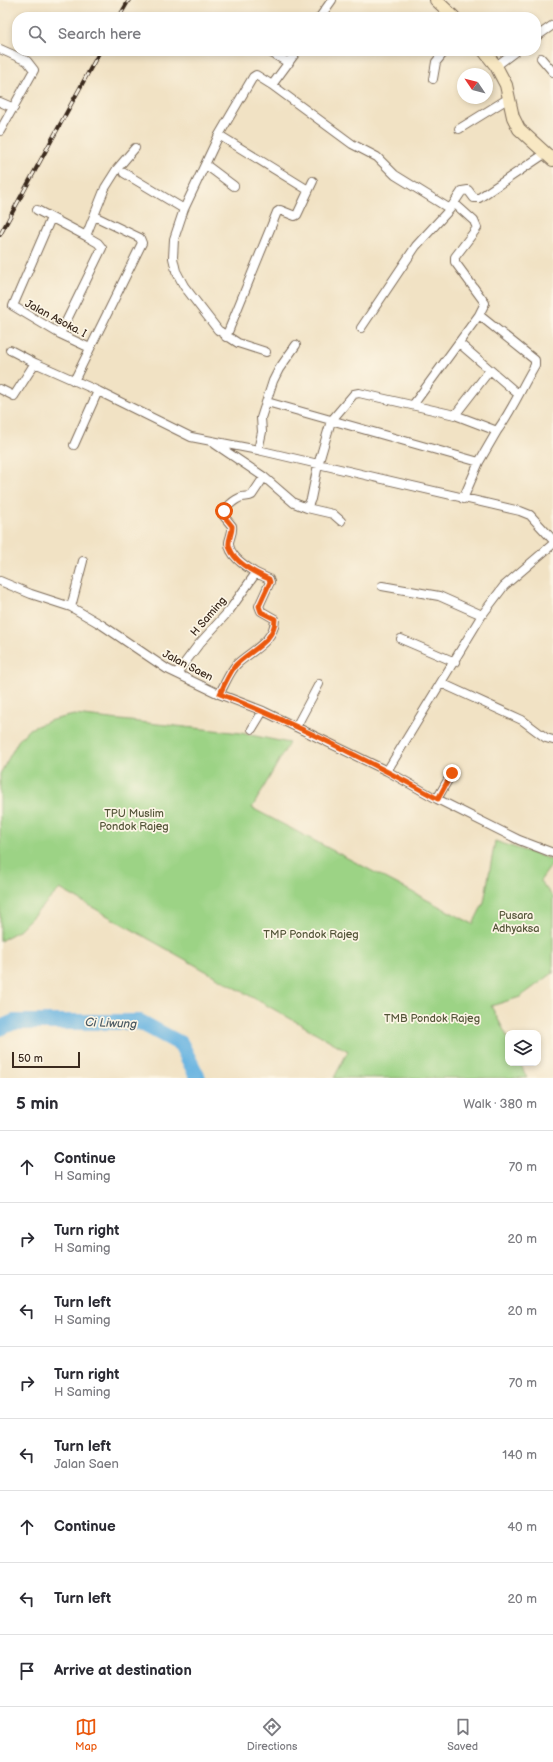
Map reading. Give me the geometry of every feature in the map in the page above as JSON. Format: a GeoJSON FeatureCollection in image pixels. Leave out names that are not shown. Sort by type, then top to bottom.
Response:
{"type":"FeatureCollection","features":[{"type":"Feature","properties":{"kind":"main road"},"geometry":{"type":"LineString","coordinates":[[436,0],[449,12]]}},
{"type":"Feature","properties":{"kind":"main road"},"geometry":{"type":"LineString","coordinates":[[488,56],[496,66],[506,85],[513,117],[519,129],[550,156]]}},
{"type":"Feature","properties":{"kind":"street"},"geometry":{"type":"LineString","coordinates":[[324,12],[332,0]]}},
{"type":"Feature","properties":{"kind":"street"},"geometry":{"type":"LineString","coordinates":[[541,33],[553,25]]}},
{"type":"Feature","properties":{"kind":"street"},"geometry":{"type":"LineString","coordinates":[[0,49],[12,54]]}},
{"type":"Feature","properties":{"kind":"street"},"geometry":{"type":"LineString","coordinates":[[0,131],[34,70],[28,61],[16,56]]}},
{"type":"Feature","properties":{"kind":"street"},"geometry":{"type":"LineString","coordinates":[[277,56],[289,63]]}},
{"type":"Feature","properties":{"kind":"street"},"geometry":{"type":"LineString","coordinates":[[272,85],[294,56]]}},
{"type":"Feature","properties":{"kind":"street"},"geometry":{"type":"LineString","coordinates":[[433,79],[436,62],[441,56]]}},
{"type":"Feature","properties":{"kind":"street"},"geometry":{"type":"LineString","coordinates":[[496,66],[509,56]]}},
{"type":"Feature","properties":{"kind":"street"},"geometry":{"type":"LineString","coordinates":[[541,58],[553,72]]}},
{"type":"Feature","properties":{"kind":"street"},"geometry":{"type":"LineString","coordinates":[[266,352],[251,348],[226,337],[218,330],[184,286],[176,271],[173,258],[174,239],[184,209],[219,135],[253,77],[256,75],[272,85],[352,144],[377,157],[395,175],[452,206],[476,224],[477,228],[454,256],[454,260],[468,282],[485,300],[479,315],[413,405]]}},
{"type":"Feature","properties":{"kind":"street"},"geometry":{"type":"LineString","coordinates":[[460,130],[509,98]]}},
{"type":"Feature","properties":{"kind":"street"},"geometry":{"type":"LineString","coordinates":[[0,102],[14,108]]}},
{"type":"Feature","properties":{"kind":"street"},"geometry":{"type":"LineString","coordinates":[[219,135],[308,190]]}},
{"type":"Feature","properties":{"kind":"street"},"geometry":{"type":"LineString","coordinates":[[86,236],[105,188],[135,148]]}},
{"type":"Feature","properties":{"kind":"street"},"geometry":{"type":"LineString","coordinates":[[360,328],[416,246],[452,206],[462,191],[468,190],[474,198],[479,198],[550,156]]}},
{"type":"Feature","properties":{"kind":"street"},"geometry":{"type":"LineString","coordinates":[[206,165],[234,186]]}},
{"type":"Feature","properties":{"kind":"street"},"geometry":{"type":"LineString","coordinates":[[124,173],[184,209]]}},
{"type":"Feature","properties":{"kind":"street"},"geometry":{"type":"LineString","coordinates":[[226,337],[277,212],[280,210],[295,216],[298,215],[313,181]]}},
{"type":"Feature","properties":{"kind":"street"},"geometry":{"type":"LineString","coordinates":[[37,210],[98,242],[102,248],[60,334]]}},
{"type":"Feature","properties":{"kind":"street"},"geometry":{"type":"LineString","coordinates":[[74,381],[142,243],[140,238],[94,216]]}},
{"type":"Feature","properties":{"kind":"street","name":"Jalan Asoka. I"},"geometry":{"type":"LineString","coordinates":[[51,218],[13,306],[14,308],[60,334],[90,348]]}},
{"type":"Feature","properties":{"kind":"street"},"geometry":{"type":"LineString","coordinates":[[463,499],[479,462],[497,431],[512,410],[518,394],[535,365],[535,360],[479,315]]}},
{"type":"Feature","properties":{"kind":"street"},"geometry":{"type":"LineString","coordinates":[[459,343],[518,394]]}},
{"type":"Feature","properties":{"kind":"street"},"geometry":{"type":"LineString","coordinates":[[258,450],[262,432],[261,418],[279,369],[296,345]]}},
{"type":"Feature","properties":{"kind":"street"},"geometry":{"type":"LineString","coordinates":[[10,350],[191,437],[258,450],[318,466],[520,511],[530,515],[551,537],[550,546],[504,586],[482,615],[455,662],[387,771]]}},
{"type":"Feature","properties":{"kind":"street"},"geometry":{"type":"LineString","coordinates":[[0,389],[14,396],[35,363]]}},
{"type":"Feature","properties":{"kind":"street"},"geometry":{"type":"LineString","coordinates":[[455,415],[490,370]]}},
{"type":"Feature","properties":{"kind":"street"},"geometry":{"type":"LineString","coordinates":[[74,445],[98,391]]}},
{"type":"Feature","properties":{"kind":"street"},"geometry":{"type":"LineString","coordinates":[[307,508],[331,421],[354,394],[359,393],[455,415],[497,431]]}},
{"type":"Feature","properties":{"kind":"street"},"geometry":{"type":"LineString","coordinates":[[267,402],[479,462]]}},
{"type":"Feature","properties":{"kind":"street"},"geometry":{"type":"LineString","coordinates":[[212,442],[264,477],[294,503],[307,508],[333,514],[341,521]]}},
{"type":"Feature","properties":{"kind":"street"},"geometry":{"type":"LineString","coordinates":[[220,694],[234,668],[267,639],[275,624],[275,619],[261,612],[259,606],[270,582],[269,579],[256,573],[241,563],[231,551],[229,543],[232,526],[223,515],[224,511],[233,502],[241,498],[252,496],[264,477]]}},
{"type":"Feature","properties":{"kind":"street"},"geometry":{"type":"LineString","coordinates":[[72,607],[83,561]]}},
{"type":"Feature","properties":{"kind":"street","name":"H Saming"},"geometry":{"type":"LineString","coordinates":[[177,673],[199,644],[230,611],[256,573]]}},
{"type":"Feature","properties":{"kind":"street","name":"Jalan Saen"},"geometry":{"type":"LineString","coordinates":[[0,581],[30,594],[72,607],[102,624],[167,669],[296,727],[387,771],[519,840],[553,853]]}},
{"type":"Feature","properties":{"kind":"street"},"geometry":{"type":"LineString","coordinates":[[382,586],[439,596],[482,615]]}},
{"type":"Feature","properties":{"kind":"street"},"geometry":{"type":"LineString","coordinates":[[401,639],[455,662]]}},
{"type":"Feature","properties":{"kind":"street"},"geometry":{"type":"LineString","coordinates":[[441,683],[522,720],[546,738],[553,740]]}},
{"type":"Feature","properties":{"kind":"street"},"geometry":{"type":"LineString","coordinates":[[296,727],[319,684]]}},
{"type":"Feature","properties":{"kind":"street"},"geometry":{"type":"LineString","coordinates":[[253,728],[262,712]]}},
{"type":"Feature","properties":{"kind":"street"},"geometry":{"type":"LineString","coordinates":[[438,799],[452,773]]}},
{"type":"Feature","properties":{"kind":"green space"},"geometry":{"type":"Polygon","coordinates":[[[74,715],[241,733],[289,743],[252,808],[473,924],[484,902],[495,841],[553,860],[553,863],[540,881],[553,897],[553,973],[520,997],[491,1006],[505,1032],[505,1066],[521,1066],[527,1078],[334,1078],[348,1051],[60,889],[18,931],[0,941],[0,774],[18,741],[29,729],[52,720],[74,715]]]}},
{"type":"Feature","properties":{"kind":"waterway","name":"Ci Liwung"},"geometry":{"type":"LineString","coordinates":[[0,1028],[14,1022],[140,1022],[181,1044],[198,1078]]}},
{"type":"Feature","properties":{"kind":"railway"},"geometry":{"type":"LineString","coordinates":[[122,12],[129,0]]}},
{"type":"Feature","properties":{"kind":"railway"},"geometry":{"type":"LineString","coordinates":[[0,235],[97,56]]}},
{"type":"Feature","properties":{"kind":"route"},"geometry":{"type":"LineString","coordinates":[[224,511],[223,515],[232,526],[229,543],[231,551],[241,563],[256,573],[269,579],[270,582],[259,606],[261,612],[275,619],[275,624],[273,630],[259,648],[234,668],[220,694],[296,727],[387,771],[438,799],[452,773]]}},
{"type":"Feature","properties":{"kind":"park label","name":"TPU Muslim Pondok Rajeg"},"geometry":{"type":"Point","coordinates":[134,819]}},
{"type":"Feature","properties":{"kind":"park label","name":"Pusara Adhyaksa"},"geometry":{"type":"Point","coordinates":[516,921]}},
{"type":"Feature","properties":{"kind":"park label","name":"TMP Pondok Rajeg"},"geometry":{"type":"Point","coordinates":[311,934]}},
{"type":"Feature","properties":{"kind":"park label","name":"TMB Pondok Rajeg"},"geometry":{"type":"Point","coordinates":[432,1018]}}]}
